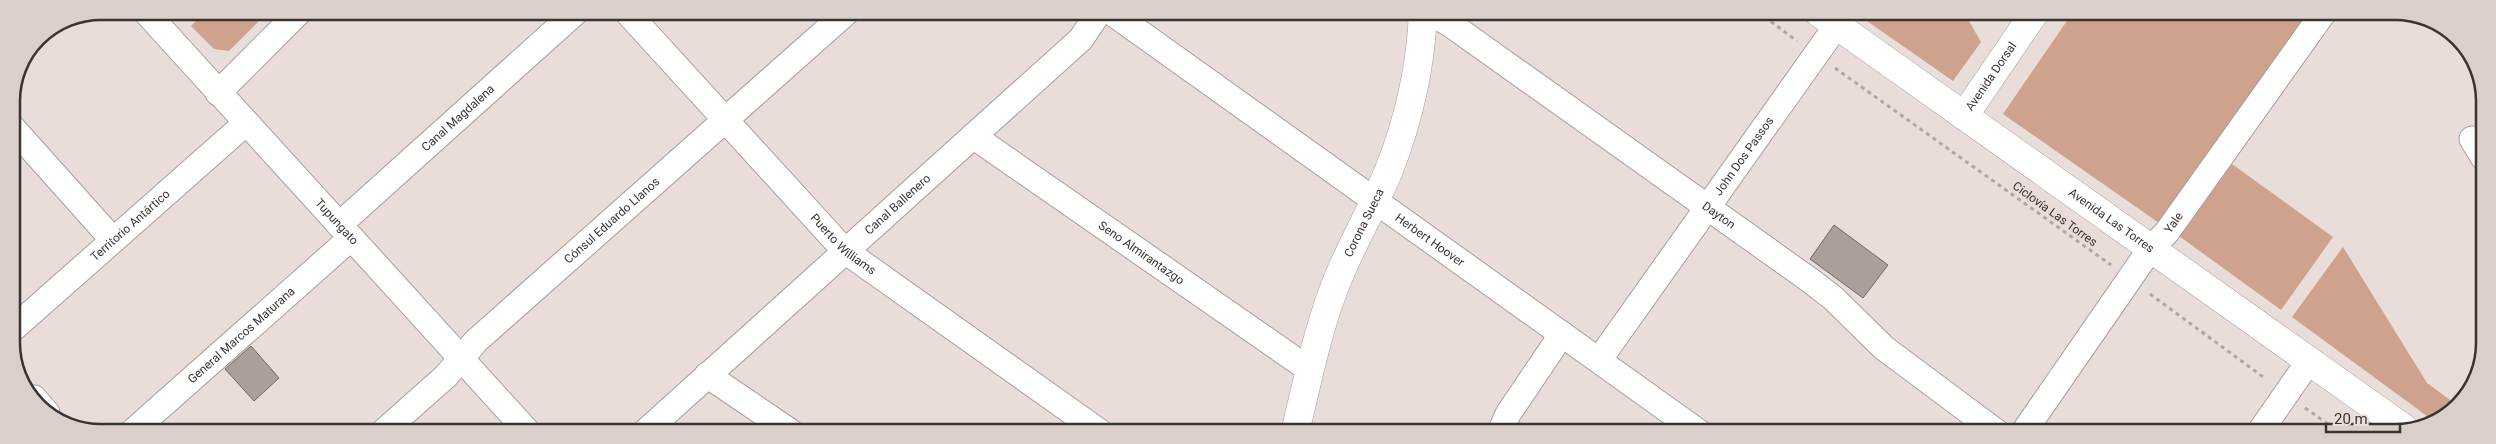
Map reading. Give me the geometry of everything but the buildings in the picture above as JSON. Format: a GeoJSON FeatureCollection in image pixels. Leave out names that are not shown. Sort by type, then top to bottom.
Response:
{"type":"FeatureCollection","features":[{"type":"Feature","properties":{"kind":"main road","name":"Corona Sueca"},"geometry":{"type":"LineString","coordinates":[[1297,424],[1310,370],[1339,276],[1389,170],[1410,105],[1422,44],[1423,20]]}},
{"type":"Feature","properties":{"kind":"main road","name":"Avenida Las Torres"},"geometry":{"type":"LineString","coordinates":[[1829,20],[2398,424]]}},
{"type":"Feature","properties":{"kind":"main road","name":"Avenida Dorsal"},"geometry":{"type":"LineString","coordinates":[[1964,116],[2029,20]]}},
{"type":"Feature","properties":{"kind":"street","name":"Tupungato"},"geometry":{"type":"LineString","coordinates":[[153,20],[521,424]]}},
{"type":"Feature","properties":{"kind":"street"},"geometry":{"type":"LineString","coordinates":[[218,93],[291,20]]}},
{"type":"Feature","properties":{"kind":"street","name":"Canal Magdalena"},"geometry":{"type":"LineString","coordinates":[[345,232],[568,20]]}},
{"type":"Feature","properties":{"kind":"street","name":"Puerto Williams"},"geometry":{"type":"LineString","coordinates":[[634,20],[845,251],[1086,424]]}},
{"type":"Feature","properties":{"kind":"street","name":"Cónsul Eduardo Llanos"},"geometry":{"type":"LineString","coordinates":[[392,424],[446,376],[476,342],[838,20]]}},
{"type":"Feature","properties":{"kind":"street","name":"Canal Ballenero"},"geometry":{"type":"LineString","coordinates":[[654,424],[1080,39],[1093,20]]}},
{"type":"Feature","properties":{"kind":"street","name":"Herbert Hoover"},"geometry":{"type":"LineString","coordinates":[[1122,20],[1689,424]]}},
{"type":"Feature","properties":{"kind":"street","name":"Dayton"},"geometry":{"type":"LineString","coordinates":[[1441,20],[1811,281],[1833,298],[1884,348],[1986,424]]}},
{"type":"Feature","properties":{"kind":"street","name":"John Dos Passos"},"geometry":{"type":"LineString","coordinates":[[1599,360],[1816,55],[1828,20]]}},
{"type":"Feature","properties":{"kind":"street","name":"Yale"},"geometry":{"type":"LineString","coordinates":[[2029,424],[2151,248],[2167,232],[2318,20]]}},
{"type":"Feature","properties":{"kind":"street","name":"Territorio Antártico"},"geometry":{"type":"LineString","coordinates":[[20,323],[246,123]]}},
{"type":"Feature","properties":{"kind":"street"},"geometry":{"type":"LineString","coordinates":[[20,136],[113,240]]}},
{"type":"Feature","properties":{"kind":"street","name":"Seno Almirantazgo"},"geometry":{"type":"LineString","coordinates":[[973,136],[1310,370]]}},
{"type":"Feature","properties":{"kind":"street","name":"General Marcos Maturana"},"geometry":{"type":"LineString","coordinates":[[141,424],[345,232]]}},
{"type":"Feature","properties":{"kind":"street"},"geometry":{"type":"LineString","coordinates":[[1504,424],[1508,414],[1562,334]]}},
{"type":"Feature","properties":{"kind":"street"},"geometry":{"type":"LineString","coordinates":[[2265,424],[2310,361]]}},
{"type":"Feature","properties":{"kind":"street"},"geometry":{"type":"LineString","coordinates":[[707,375],[779,424]]}},
{"type":"Feature","properties":{"kind":"path","name":"Ciclovía Las Torres"},"geometry":{"type":"LineString","coordinates":[[1769,20],[2328,424]]}},
{"type":"Feature","properties":{"kind":"shaded area"},"geometry":{"type":"Polygon","coordinates":[[[197,20],[260,20],[229,51],[214,49],[191,26],[197,20]]]}},
{"type":"Feature","properties":{"kind":"shaded area"},"geometry":{"type":"Polygon","coordinates":[[[1865,20],[1969,21],[1981,42],[1953,81],[1865,20]]]}},
{"type":"Feature","properties":{"kind":"shaded area"},"geometry":{"type":"Polygon","coordinates":[[[2068,20],[2303,20],[2159,223],[2003,114],[2068,20]]]}},
{"type":"Feature","properties":{"kind":"shaded area"},"geometry":{"type":"Polygon","coordinates":[[[2232,164],[2333,237],[2281,310],[2179,236],[2232,164]]]}},
{"type":"Feature","properties":{"kind":"shaded area"},"geometry":{"type":"Polygon","coordinates":[[[2343,247],[2427,383],[2451,401],[2428,417],[2292,317],[2343,247]]]}}]}
